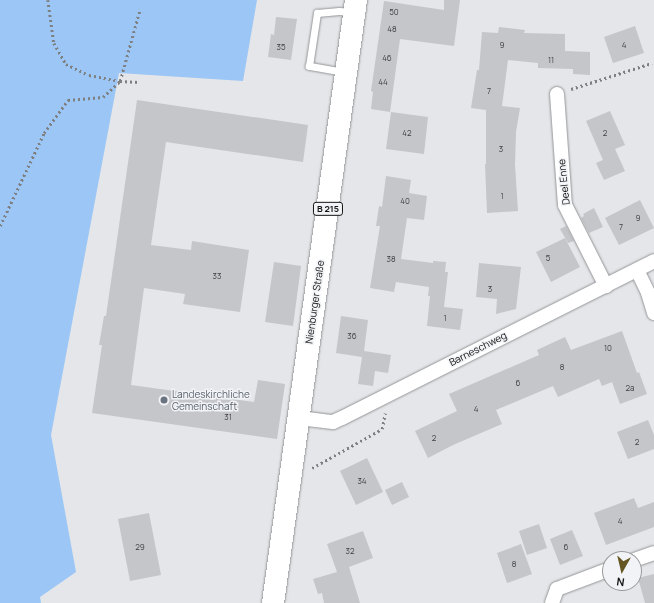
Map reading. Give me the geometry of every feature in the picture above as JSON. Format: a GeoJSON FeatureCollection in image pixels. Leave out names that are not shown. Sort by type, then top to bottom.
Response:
{"type":"FeatureCollection","features":[{"type":"Feature","properties":{"kind":"main road","name":"Nienburger Straße"},"geometry":{"type":"LineString","coordinates":[[273,603],[356,6]]}},
{"type":"Feature","properties":{"kind":"street","name":"Deel Enne"},"geometry":{"type":"LineString","coordinates":[[557,94],[565,205],[606,286]]}},
{"type":"Feature","properties":{"kind":"street","name":"Barneschweg"},"geometry":{"type":"LineString","coordinates":[[299,418],[333,422],[654,261]]}},
{"type":"Feature","properties":{"kind":"street"},"geometry":{"type":"LineString","coordinates":[[637,270],[648,293],[654,313]]}},
{"type":"Feature","properties":{"kind":"street"},"geometry":{"type":"LineString","coordinates":[[642,557],[654,553]]}},
{"type":"Feature","properties":{"kind":"street"},"geometry":{"type":"LineString","coordinates":[[552,603],[557,589],[602,572]]}},
{"type":"Feature","properties":{"kind":"lane"},"geometry":{"type":"LineString","coordinates":[[347,72],[309,66],[317,13],[339,11],[356,6]]}},
{"type":"Feature","properties":{"kind":"path"},"geometry":{"type":"LineString","coordinates":[[48,0],[54,44],[62,61],[89,75],[120,81],[139,82]]}},
{"type":"Feature","properties":{"kind":"path"},"geometry":{"type":"LineString","coordinates":[[0,226],[44,133],[68,100],[104,97],[120,81],[140,9]]}},
{"type":"Feature","properties":{"kind":"path"},"geometry":{"type":"LineString","coordinates":[[557,94],[652,63]]}},
{"type":"Feature","properties":{"kind":"path"},"geometry":{"type":"LineString","coordinates":[[306,471],[382,429],[386,410]]}},
{"type":"Feature","properties":{"kind":"shaded area"},"geometry":{"type":"Polygon","coordinates":[[[0,0],[257,0],[243,81],[119,73],[51,435],[76,572],[40,597],[41,603],[0,603],[0,0]]]}},
{"type":"Feature","properties":{"kind":"building"},"geometry":{"type":"Polygon","coordinates":[[[444,0],[460,0],[454,46],[400,39],[390,112],[371,109],[373,92],[371,91],[384,1],[444,10],[444,0]]]}},
{"type":"Feature","properties":{"kind":"building"},"geometry":{"type":"Polygon","coordinates":[[[276,17],[297,19],[291,60],[268,57],[271,34],[274,35],[276,17]]]}},
{"type":"Feature","properties":{"kind":"building"},"geometry":{"type":"Polygon","coordinates":[[[635,26],[644,53],[613,63],[604,37],[635,26]]]}},
{"type":"Feature","properties":{"kind":"building"},"geometry":{"type":"Polygon","coordinates":[[[499,27],[525,30],[524,33],[565,34],[565,51],[590,52],[590,75],[573,74],[573,69],[538,68],[538,63],[508,60],[502,106],[520,108],[516,132],[515,164],[518,211],[487,213],[485,164],[486,110],[471,108],[477,70],[479,70],[482,32],[498,33],[499,27]]]}},
{"type":"Feature","properties":{"kind":"building"},"geometry":{"type":"Polygon","coordinates":[[[137,100],[308,125],[303,162],[166,142],[151,245],[191,250],[192,241],[249,250],[240,312],[183,304],[185,294],[144,288],[131,385],[254,402],[258,380],[285,384],[277,439],[92,413],[102,345],[99,345],[104,316],[106,316],[137,100]]]}},
{"type":"Feature","properties":{"kind":"building"},"geometry":{"type":"Polygon","coordinates":[[[610,111],[625,145],[615,149],[625,171],[604,180],[596,163],[603,160],[586,121],[610,111]]]}},
{"type":"Feature","properties":{"kind":"building"},"geometry":{"type":"Polygon","coordinates":[[[391,112],[428,117],[424,154],[386,149],[391,112]]]}},
{"type":"Feature","properties":{"kind":"building"},"geometry":{"type":"Polygon","coordinates":[[[386,176],[411,180],[409,193],[427,196],[424,220],[407,218],[401,259],[433,263],[433,261],[446,262],[445,272],[448,272],[444,307],[463,309],[460,330],[427,326],[430,296],[428,296],[429,287],[396,282],[394,292],[370,288],[380,226],[376,226],[379,206],[382,207],[386,176]]]}},
{"type":"Feature","properties":{"kind":"building"},"geometry":{"type":"Polygon","coordinates":[[[640,200],[654,228],[619,245],[605,218],[640,200]]]}},
{"type":"Feature","properties":{"kind":"building"},"geometry":{"type":"Polygon","coordinates":[[[594,208],[603,227],[589,233],[581,218],[584,216],[583,214],[594,208]]]}},
{"type":"Feature","properties":{"kind":"building"},"geometry":{"type":"Polygon","coordinates":[[[566,226],[574,241],[568,243],[560,229],[566,226]]]}},
{"type":"Feature","properties":{"kind":"building"},"geometry":{"type":"Polygon","coordinates":[[[565,238],[580,267],[551,282],[536,252],[565,238]]]}},
{"type":"Feature","properties":{"kind":"building"},"geometry":{"type":"Polygon","coordinates":[[[274,262],[301,266],[293,326],[265,322],[274,262]]]}},
{"type":"Feature","properties":{"kind":"building"},"geometry":{"type":"Polygon","coordinates":[[[479,263],[521,267],[516,309],[496,314],[497,299],[476,297],[479,263]]]}},
{"type":"Feature","properties":{"kind":"building"},"geometry":{"type":"Polygon","coordinates":[[[341,316],[368,320],[364,351],[391,355],[388,373],[375,371],[373,386],[358,384],[362,357],[336,353],[341,316]]]}},
{"type":"Feature","properties":{"kind":"building"},"geometry":{"type":"Polygon","coordinates":[[[622,331],[637,373],[639,372],[647,394],[620,404],[612,382],[602,386],[599,379],[558,397],[553,386],[496,410],[502,424],[453,445],[428,458],[415,431],[457,411],[449,394],[539,355],[537,350],[565,337],[571,350],[622,331]]]}},
{"type":"Feature","properties":{"kind":"building"},"geometry":{"type":"Polygon","coordinates":[[[648,420],[654,435],[654,449],[628,459],[617,432],[648,420]]]}},
{"type":"Feature","properties":{"kind":"building"},"geometry":{"type":"Polygon","coordinates":[[[367,458],[383,492],[356,505],[340,471],[367,458]]]}},
{"type":"Feature","properties":{"kind":"building"},"geometry":{"type":"Polygon","coordinates":[[[402,482],[409,497],[392,505],[385,490],[402,482]]]}},
{"type":"Feature","properties":{"kind":"building"},"geometry":{"type":"Polygon","coordinates":[[[634,498],[638,508],[654,502],[654,527],[606,545],[594,513],[634,498]]]}},
{"type":"Feature","properties":{"kind":"building"},"geometry":{"type":"Polygon","coordinates":[[[149,513],[161,575],[130,581],[118,519],[149,513]]]}},
{"type":"Feature","properties":{"kind":"building"},"geometry":{"type":"Polygon","coordinates":[[[539,524],[547,548],[527,555],[519,531],[539,524]]]}},
{"type":"Feature","properties":{"kind":"building"},"geometry":{"type":"Polygon","coordinates":[[[572,530],[583,556],[560,565],[550,539],[572,530]]]}},
{"type":"Feature","properties":{"kind":"building"},"geometry":{"type":"Polygon","coordinates":[[[363,531],[373,558],[349,567],[360,603],[324,603],[322,593],[318,594],[313,579],[337,572],[327,544],[363,531]]]}},
{"type":"Feature","properties":{"kind":"building"},"geometry":{"type":"Polygon","coordinates":[[[521,544],[532,574],[507,583],[497,553],[521,544]]]}},
{"type":"Feature","properties":{"kind":"building"},"geometry":{"type":"Polygon","coordinates":[[[654,574],[654,603],[645,603],[642,591],[642,577],[654,574]]]}},
{"type":"Feature","properties":{"kind":"place","name":"Landeskirchliche Gemeinschaft"},"geometry":{"type":"Point","coordinates":[164,400]}}]}
